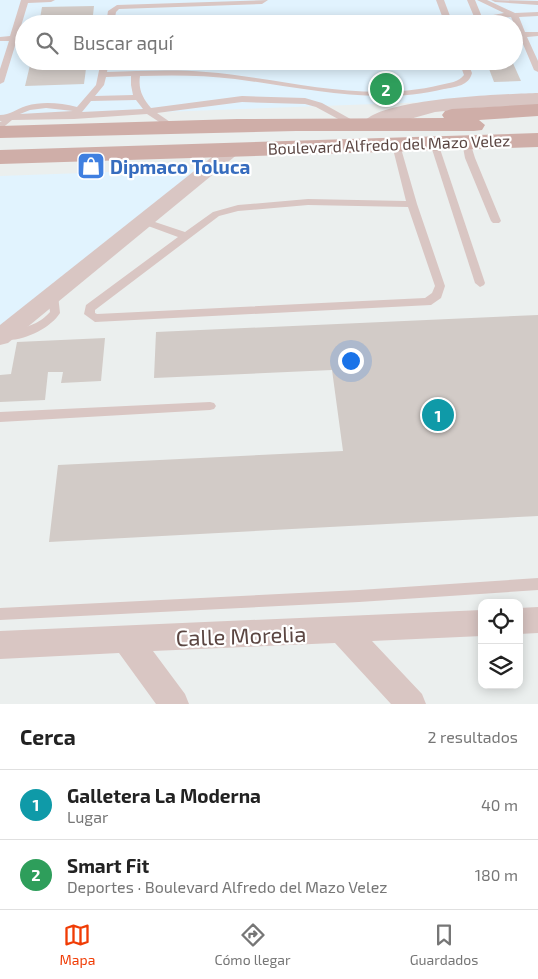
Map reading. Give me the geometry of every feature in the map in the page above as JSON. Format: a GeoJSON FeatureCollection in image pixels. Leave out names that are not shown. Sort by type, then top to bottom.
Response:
{"type":"FeatureCollection","features":[{"type":"Feature","properties":{"kind":"main road"},"geometry":{"type":"LineString","coordinates":[[414,124],[446,116],[470,113],[538,110]]}},
{"type":"Feature","properties":{"kind":"main road","name":"Boulevard Alfredo del Mazo Velez"},"geometry":{"type":"LineString","coordinates":[[3,122],[74,118],[170,126],[374,122],[414,124],[538,124]]}},
{"type":"Feature","properties":{"kind":"main road","name":"Boulevard Alfredo del Mazo Velez"},"geometry":{"type":"LineString","coordinates":[[0,157],[538,140]]}},
{"type":"Feature","properties":{"kind":"street"},"geometry":{"type":"LineString","coordinates":[[374,122],[402,112],[443,104],[538,100]]}},
{"type":"Feature","properties":{"kind":"street"},"geometry":{"type":"LineString","coordinates":[[1,336],[233,149]]}},
{"type":"Feature","properties":{"kind":"street"},"geometry":{"type":"LineString","coordinates":[[523,621],[538,620]]}},
{"type":"Feature","properties":{"kind":"street","name":"Calle Morelia"},"geometry":{"type":"LineString","coordinates":[[0,645],[478,623]]}},
{"type":"Feature","properties":{"kind":"street"},"geometry":{"type":"LineString","coordinates":[[342,630],[411,704]]}},
{"type":"Feature","properties":{"kind":"street"},"geometry":{"type":"LineString","coordinates":[[126,639],[174,704]]}},
{"type":"Feature","properties":{"kind":"lane"},"geometry":{"type":"LineString","coordinates":[[21,15],[25,0],[51,0]]}},
{"type":"Feature","properties":{"kind":"lane"},"geometry":{"type":"LineString","coordinates":[[440,0],[446,15]]}},
{"type":"Feature","properties":{"kind":"lane"},"geometry":{"type":"LineString","coordinates":[[471,0],[477,15]]}},
{"type":"Feature","properties":{"kind":"lane"},"geometry":{"type":"LineString","coordinates":[[481,0],[514,15],[538,14]]}},
{"type":"Feature","properties":{"kind":"lane"},"geometry":{"type":"LineString","coordinates":[[495,0],[538,3]]}},
{"type":"Feature","properties":{"kind":"lane"},"geometry":{"type":"LineString","coordinates":[[111,15],[112,11],[117,7],[263,1]]}},
{"type":"Feature","properties":{"kind":"lane"},"geometry":{"type":"LineString","coordinates":[[523,35],[538,34]]}},
{"type":"Feature","properties":{"kind":"lane"},"geometry":{"type":"LineString","coordinates":[[0,82],[15,35]]}},
{"type":"Feature","properties":{"kind":"lane"},"geometry":{"type":"LineString","coordinates":[[0,39],[14,38]]}},
{"type":"Feature","properties":{"kind":"lane"},"geometry":{"type":"LineString","coordinates":[[523,41],[538,70]]}},
{"type":"Feature","properties":{"kind":"lane"},"geometry":{"type":"LineString","coordinates":[[74,118],[100,85],[103,70]]}},
{"type":"Feature","properties":{"kind":"lane"},"geometry":{"type":"LineString","coordinates":[[102,75],[203,73],[374,94],[411,93],[440,89],[463,81],[467,77],[467,70]]}},
{"type":"Feature","properties":{"kind":"lane"},"geometry":{"type":"LineString","coordinates":[[136,74],[134,85],[136,97],[170,126]]}},
{"type":"Feature","properties":{"kind":"lane"},"geometry":{"type":"LineString","coordinates":[[89,99],[136,97]]}},
{"type":"Feature","properties":{"kind":"lane"},"geometry":{"type":"LineString","coordinates":[[74,118],[242,99],[305,101],[319,105],[351,123]]}},
{"type":"Feature","properties":{"kind":"lane"},"geometry":{"type":"LineString","coordinates":[[0,127],[3,122]]}},
{"type":"Feature","properties":{"kind":"lane"},"geometry":{"type":"LineString","coordinates":[[466,142],[470,158],[496,221]]}},
{"type":"Feature","properties":{"kind":"lane"},"geometry":{"type":"LineString","coordinates":[[434,143],[480,283]]}},
{"type":"Feature","properties":{"kind":"lane"},"geometry":{"type":"LineString","coordinates":[[396,145],[412,204],[440,286],[437,295],[427,302],[95,318],[89,314],[90,308],[216,214],[229,210],[308,202],[412,204]]}},
{"type":"Feature","properties":{"kind":"lane"},"geometry":{"type":"LineString","coordinates":[[143,221],[185,236]]}},
{"type":"Feature","properties":{"kind":"lane"},"geometry":{"type":"LineString","coordinates":[[0,417],[210,406]]}},
{"type":"Feature","properties":{"kind":"lane"},"geometry":{"type":"LineString","coordinates":[[0,614],[360,596],[538,584]]}},
{"type":"Feature","properties":{"kind":"shaded area"},"geometry":{"type":"Polygon","coordinates":[[[0,0],[538,0],[538,98],[0,118],[0,0]]]}},
{"type":"Feature","properties":{"kind":"shaded area"},"geometry":{"type":"Polygon","coordinates":[[[221,168],[0,343],[0,176],[221,168]]]}},
{"type":"Feature","properties":{"kind":"building"},"geometry":{"type":"Polygon","coordinates":[[[94,6],[93,15],[41,15],[42,7],[94,6]]]}},
{"type":"Feature","properties":{"kind":"building"},"geometry":{"type":"Polygon","coordinates":[[[29,70],[86,70],[84,84],[25,86],[29,70]]]}},
{"type":"Feature","properties":{"kind":"building"},"geometry":{"type":"Polygon","coordinates":[[[489,70],[516,70],[521,81],[494,82],[489,70]]]}},
{"type":"Feature","properties":{"kind":"building"},"geometry":{"type":"Polygon","coordinates":[[[538,315],[538,516],[49,542],[58,465],[343,451],[332,370],[154,378],[156,332],[538,315]]]}},
{"type":"Feature","properties":{"kind":"building"},"geometry":{"type":"Polygon","coordinates":[[[105,338],[101,381],[61,383],[63,372],[48,372],[45,400],[0,402],[0,375],[11,374],[17,342],[105,338]]]}},
{"type":"Feature","properties":{"kind":"place","name":"Smart Fit"},"geometry":{"type":"Point","coordinates":[386,89]}},
{"type":"Feature","properties":{"kind":"place","name":"Dipmaco Toluca"},"geometry":{"type":"Point","coordinates":[91,166]}},
{"type":"Feature","properties":{"kind":"place","name":"Galletera La Moderna"},"geometry":{"type":"Point","coordinates":[438,415]}}]}
